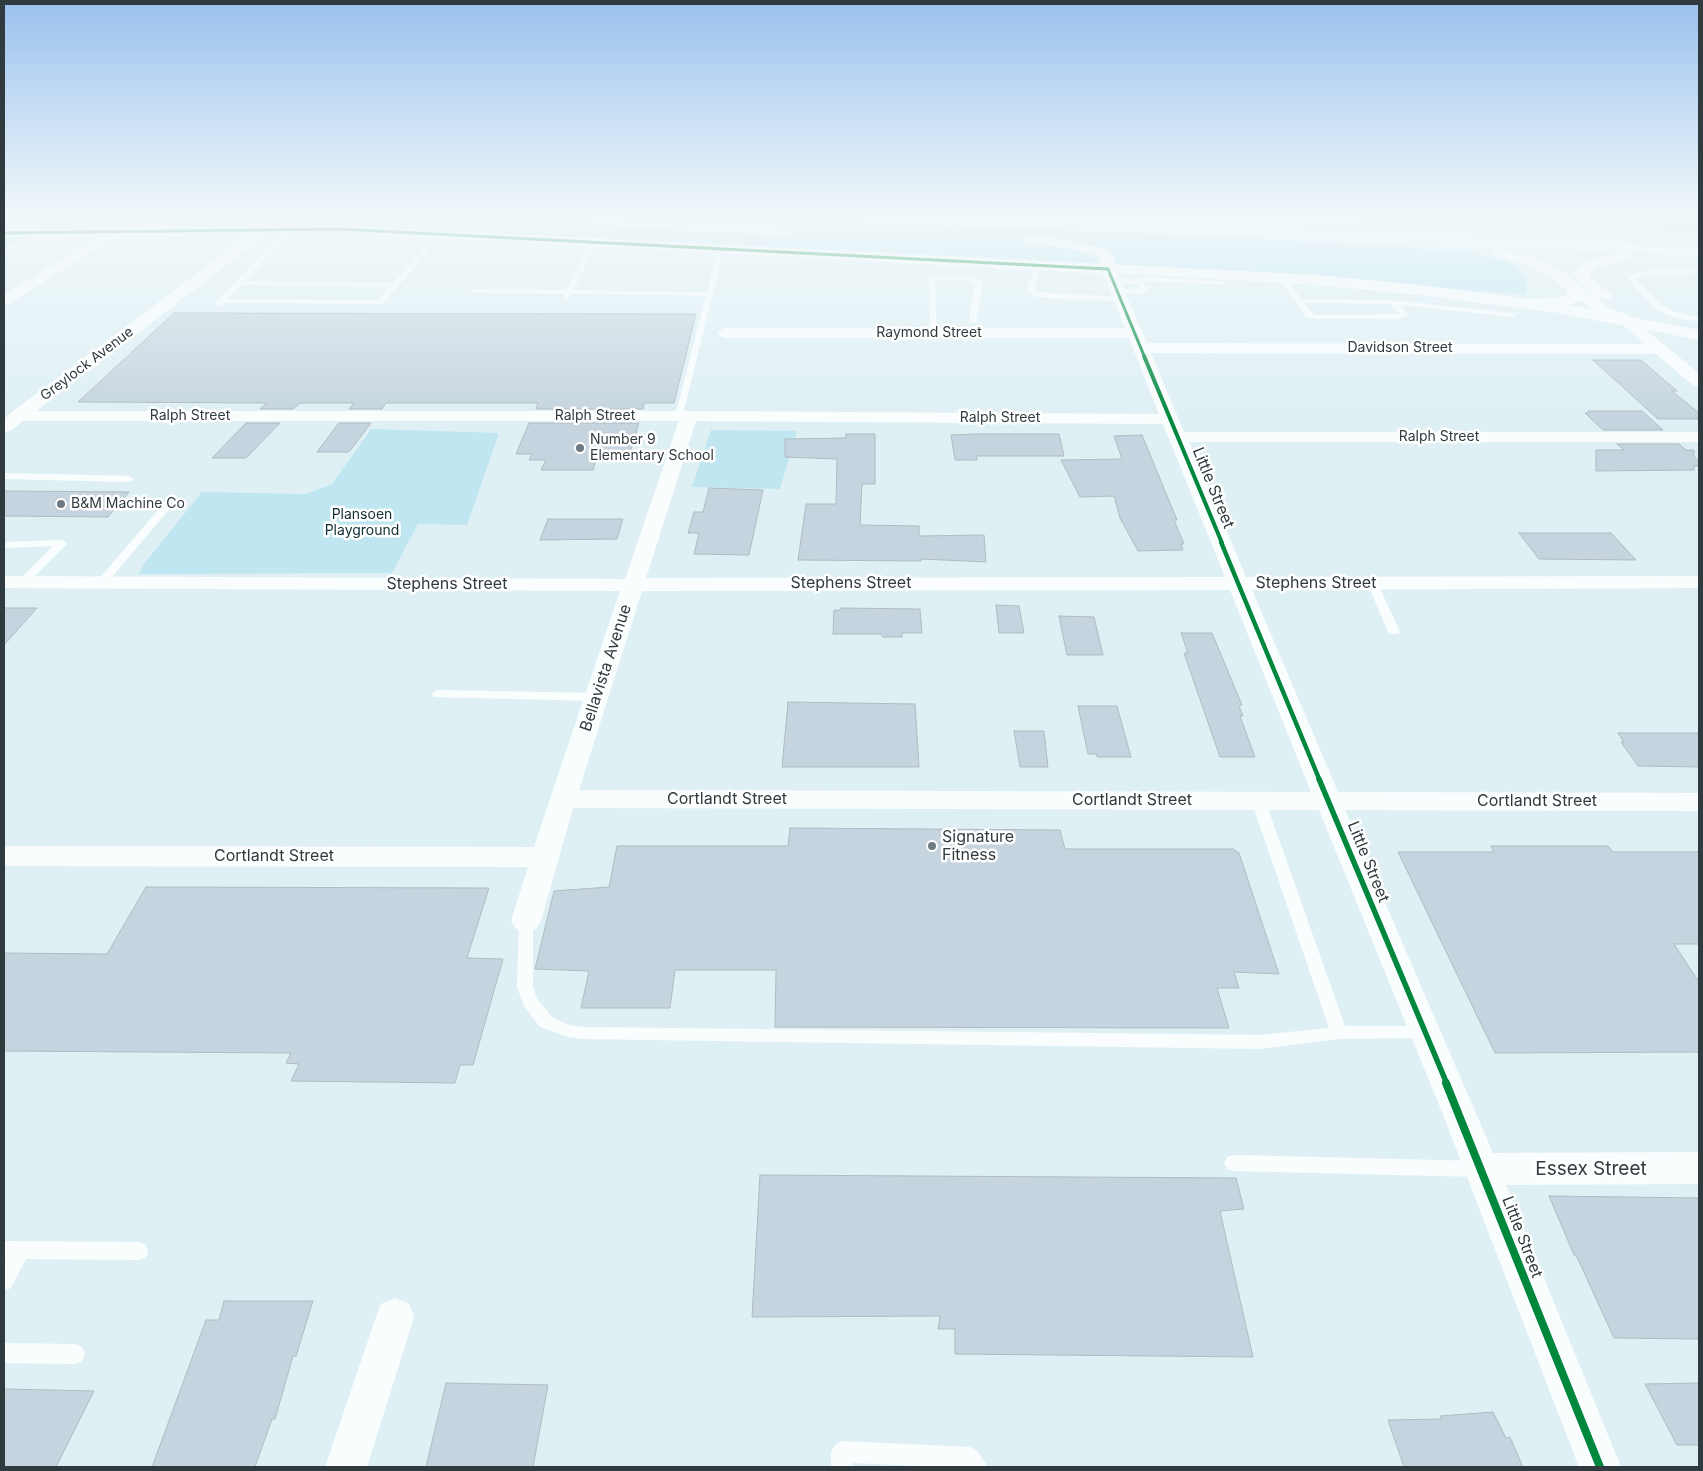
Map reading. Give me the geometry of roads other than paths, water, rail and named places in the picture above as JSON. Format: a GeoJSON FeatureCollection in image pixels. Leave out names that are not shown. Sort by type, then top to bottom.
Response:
{"type":"FeatureCollection","features":[{"type":"Feature","properties":{"kind":"main road"},"geometry":{"type":"LineString","coordinates":[[1097,281],[1114,285],[1136,281]]}},
{"type":"Feature","properties":{"kind":"main road"},"geometry":{"type":"LineString","coordinates":[[1113,281],[1114,285]]}},
{"type":"Feature","properties":{"kind":"main road"},"geometry":{"type":"LineString","coordinates":[[1172,281],[1196,281]]}},
{"type":"Feature","properties":{"kind":"main road"},"geometry":{"type":"LineString","coordinates":[[1314,281],[1411,289],[1517,309],[1626,321],[1699,335]]}},
{"type":"Feature","properties":{"kind":"main road"},"geometry":{"type":"LineString","coordinates":[[1517,309],[1567,301],[1574,297],[1575,292],[1566,281]]}},
{"type":"Feature","properties":{"kind":"main road"},"geometry":{"type":"LineString","coordinates":[[1567,281],[1601,310],[1626,321]]}},
{"type":"Feature","properties":{"kind":"main road"},"geometry":{"type":"LineString","coordinates":[[1585,281],[1622,311],[1626,321]]}},
{"type":"Feature","properties":{"kind":"street"},"geometry":{"type":"LineString","coordinates":[[4,302],[37,281]]}},
{"type":"Feature","properties":{"kind":"street","name":"Greylock Avenue"},"geometry":{"type":"LineString","coordinates":[[4,427],[196,281]]}},
{"type":"Feature","properties":{"kind":"street","name":"Little Street"},"geometry":{"type":"LineString","coordinates":[[1114,285],[1482,1169],[1600,1467]]}},
{"type":"Feature","properties":{"kind":"street"},"geometry":{"type":"LineString","coordinates":[[1626,321],[1699,381]]}},
{"type":"Feature","properties":{"kind":"street","name":"Raymond Street"},"geometry":{"type":"LineString","coordinates":[[725,333],[933,330],[1137,341]]}},
{"type":"Feature","properties":{"kind":"street","name":"Davidson Street"},"geometry":{"type":"LineString","coordinates":[[1137,341],[1660,348]]}},
{"type":"Feature","properties":{"kind":"street","name":"Ralph Street"},"geometry":{"type":"LineString","coordinates":[[18,416],[684,416],[1175,428],[1699,437]]}},
{"type":"Feature","properties":{"kind":"street","name":"Bellavista Avenue"},"geometry":{"type":"LineString","coordinates":[[526,921],[634,584],[684,416]]}},
{"type":"Feature","properties":{"kind":"street","name":"Stephens Street"},"geometry":{"type":"LineString","coordinates":[[14,582],[634,584],[1699,582]]}},
{"type":"Feature","properties":{"kind":"street","name":"Cortlandt Street"},"geometry":{"type":"LineString","coordinates":[[564,799],[1699,802]]}},
{"type":"Feature","properties":{"kind":"street","name":"Cortlandt Street"},"geometry":{"type":"LineString","coordinates":[[4,856],[545,857]]}},
{"type":"Feature","properties":{"kind":"street","name":"Essex Street"},"geometry":{"type":"LineString","coordinates":[[1482,1169],[1699,1168]]}},
{"type":"Feature","properties":{"kind":"street"},"geometry":{"type":"LineString","coordinates":[[346,1467],[395,1317]]}},
{"type":"Feature","properties":{"kind":"lane"},"geometry":{"type":"LineString","coordinates":[[242,281],[220,303],[380,302],[400,281]]}},
{"type":"Feature","properties":{"kind":"lane"},"geometry":{"type":"LineString","coordinates":[[568,295],[575,281]]}},
{"type":"Feature","properties":{"kind":"lane"},"geometry":{"type":"LineString","coordinates":[[684,416],[713,281]]}},
{"type":"Feature","properties":{"kind":"lane"},"geometry":{"type":"LineString","coordinates":[[931,281],[933,330]]}},
{"type":"Feature","properties":{"kind":"lane"},"geometry":{"type":"LineString","coordinates":[[973,281],[979,285],[973,321]]}},
{"type":"Feature","properties":{"kind":"lane"},"geometry":{"type":"LineString","coordinates":[[1034,281],[1031,290],[1036,294],[1114,285],[1144,292],[1139,281]]}},
{"type":"Feature","properties":{"kind":"lane"},"geometry":{"type":"LineString","coordinates":[[1285,281],[1308,314],[1319,318],[1399,317],[1404,315],[1397,305],[1390,302]]}},
{"type":"Feature","properties":{"kind":"lane"},"geometry":{"type":"LineString","coordinates":[[1634,281],[1659,308],[1676,315],[1699,320]]}},
{"type":"Feature","properties":{"kind":"lane"},"geometry":{"type":"LineString","coordinates":[[239,284],[396,285]]}},
{"type":"Feature","properties":{"kind":"lane"},"geometry":{"type":"LineString","coordinates":[[472,291],[568,295],[709,294]]}},
{"type":"Feature","properties":{"kind":"lane"},"geometry":{"type":"LineString","coordinates":[[1299,301],[1390,302],[1517,309]]}},
{"type":"Feature","properties":{"kind":"lane"},"geometry":{"type":"LineString","coordinates":[[4,476],[129,479]]}},
{"type":"Feature","properties":{"kind":"lane"},"geometry":{"type":"LineString","coordinates":[[102,582],[168,505],[136,506]]}},
{"type":"Feature","properties":{"kind":"lane"},"geometry":{"type":"LineString","coordinates":[[4,545],[62,543],[14,582]]}},
{"type":"Feature","properties":{"kind":"lane"},"geometry":{"type":"LineString","coordinates":[[1372,582],[1394,632]]}},
{"type":"Feature","properties":{"kind":"lane"},"geometry":{"type":"LineString","coordinates":[[438,694],[597,697]]}},
{"type":"Feature","properties":{"kind":"lane"},"geometry":{"type":"LineString","coordinates":[[1258,800],[1339,1033]]}},
{"type":"Feature","properties":{"kind":"lane"},"geometry":{"type":"LineString","coordinates":[[526,921],[525,987],[530,1002],[546,1022],[568,1031],[583,1033],[1260,1042],[1339,1033],[1424,1032]]}},
{"type":"Feature","properties":{"kind":"lane"},"geometry":{"type":"LineString","coordinates":[[1233,1163],[1482,1169]]}},
{"type":"Feature","properties":{"kind":"lane"},"geometry":{"type":"LineString","coordinates":[[4,1282],[13,1250],[139,1251]]}},
{"type":"Feature","properties":{"kind":"lane"},"geometry":{"type":"LineString","coordinates":[[4,1353],[75,1354]]}},
{"type":"Feature","properties":{"kind":"lane"},"geometry":{"type":"LineString","coordinates":[[842,1467],[842,1452],[973,1463]]}},
{"type":"Feature","properties":{"kind":"place","name":"Number 9 Elementary School"},"geometry":{"type":"Point","coordinates":[580,448]}},
{"type":"Feature","properties":{"kind":"place","name":"B&M Machine Co"},"geometry":{"type":"Point","coordinates":[61,504]}},
{"type":"Feature","properties":{"kind":"place","name":"Signature Fitness"},"geometry":{"type":"Point","coordinates":[932,846]}},
{"type":"Feature","properties":{"kind":"park label","name":"Plansoen Playground"},"geometry":{"type":"Point","coordinates":[362,524]}}]}
